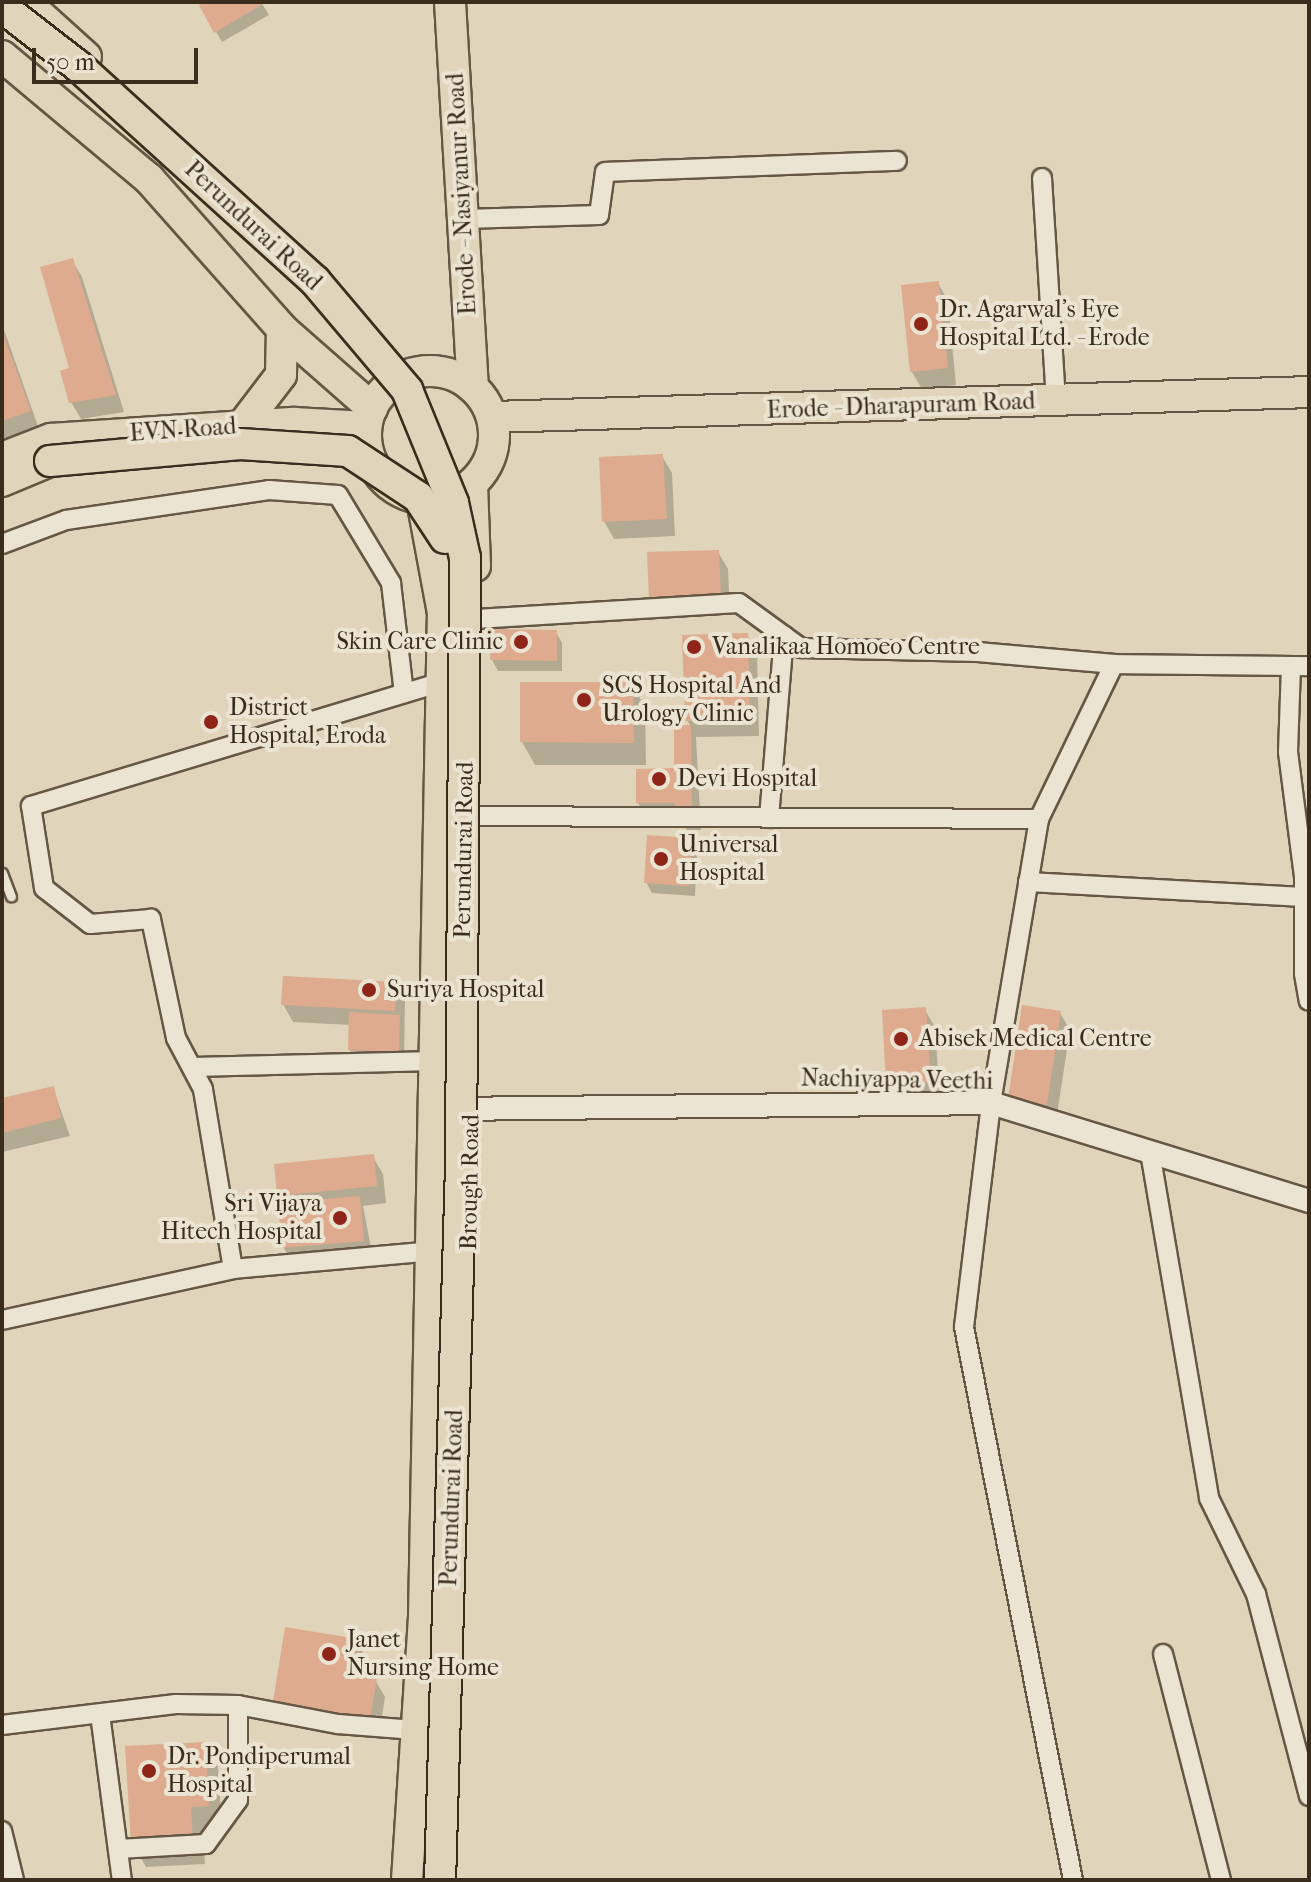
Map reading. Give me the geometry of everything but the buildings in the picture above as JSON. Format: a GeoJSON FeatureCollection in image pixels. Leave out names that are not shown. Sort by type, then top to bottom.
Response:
{"type":"FeatureCollection","features":[{"type":"Feature","properties":{"kind":"main road"},"geometry":{"type":"LineString","coordinates":[[25,2],[344,294],[406,376]]}},
{"type":"Feature","properties":{"kind":"main road","name":"Erode - Nasiyanur Road"},"geometry":{"type":"LineString","coordinates":[[450,2],[473,387]]}},
{"type":"Feature","properties":{"kind":"main road","name":"Perundurai Road"},"geometry":{"type":"LineString","coordinates":[[2,7],[78,66],[315,281],[407,390],[453,503],[465,573],[461,1166],[440,1880]]}},
{"type":"Feature","properties":{"kind":"main road","name":"Perundurai Road"},"geometry":{"type":"LineString","coordinates":[[2,28],[233,225],[355,342],[396,400],[430,471],[445,538],[451,683],[442,1442],[422,1880]]}},
{"type":"Feature","properties":{"kind":"main road"},"geometry":{"type":"LineString","coordinates":[[2,56],[149,179],[282,329],[369,418]]}},
{"type":"Feature","properties":{"kind":"main road"},"geometry":{"type":"LineString","coordinates":[[242,426],[281,375],[282,329]]}},
{"type":"Feature","properties":{"kind":"main road"},"geometry":{"type":"LineString","coordinates":[[437,371],[473,387],[493,417],[494,447],[472,484],[453,496],[423,500],[391,486],[376,470],[369,418],[383,391],[406,376],[437,371]]}},
{"type":"Feature","properties":{"kind":"main road","name":"Erode - Dharapuram Road"},"geometry":{"type":"LineString","coordinates":[[493,417],[1309,392]]}},
{"type":"Feature","properties":{"kind":"main road","name":"EVN Road"},"geometry":{"type":"LineString","coordinates":[[2,458],[51,439],[369,418]]}},
{"type":"Feature","properties":{"kind":"main road"},"geometry":{"type":"LineString","coordinates":[[2,481],[50,461],[240,444],[348,451],[418,497],[445,538]]}},
{"type":"Feature","properties":{"kind":"main road","name":"Brough Road"},"geometry":{"type":"LineString","coordinates":[[448,1880],[471,1108],[476,619],[472,484]]}},
{"type":"Feature","properties":{"kind":"main road","name":"Brough Road"},"geometry":{"type":"LineString","coordinates":[[407,1880],[424,1617],[443,613],[423,500]]}},
{"type":"Feature","properties":{"kind":"street"},"geometry":{"type":"LineString","coordinates":[[464,219],[599,215],[605,172],[897,161]]}},
{"type":"Feature","properties":{"kind":"street"},"geometry":{"type":"LineString","coordinates":[[1042,178],[1056,402]]}},
{"type":"Feature","properties":{"kind":"street"},"geometry":{"type":"LineString","coordinates":[[2,544],[66,520],[269,490],[338,495],[391,583],[404,693]]}},
{"type":"Feature","properties":{"kind":"street"},"geometry":{"type":"LineString","coordinates":[[476,619],[739,603],[801,648],[978,652],[1114,664],[1300,666],[1288,752],[1304,897],[1309,1001]]}},
{"type":"Feature","properties":{"kind":"street"},"geometry":{"type":"LineString","coordinates":[[769,818],[784,636]]}},
{"type":"Feature","properties":{"kind":"street"},"geometry":{"type":"LineString","coordinates":[[1073,1880],[964,1327],[991,1103],[1039,819],[1114,664]]}},
{"type":"Feature","properties":{"kind":"street"},"geometry":{"type":"LineString","coordinates":[[233,1269],[203,1089],[176,1038],[151,919],[90,924],[44,888],[31,806],[442,682]]}},
{"type":"Feature","properties":{"kind":"street"},"geometry":{"type":"LineString","coordinates":[[474,816],[1039,819]]}},
{"type":"Feature","properties":{"kind":"street"},"geometry":{"type":"LineString","coordinates":[[1028,882],[1304,897]]}},
{"type":"Feature","properties":{"kind":"street"},"geometry":{"type":"LineString","coordinates":[[192,1067],[436,1061]]}},
{"type":"Feature","properties":{"kind":"street","name":"Nachiyappa Veethi"},"geometry":{"type":"LineString","coordinates":[[436,1109],[991,1103],[1309,1201]]}},
{"type":"Feature","properties":{"kind":"street"},"geometry":{"type":"LineString","coordinates":[[1150,1152],[1209,1498],[1256,1594],[1309,1796]]}},
{"type":"Feature","properties":{"kind":"street"},"geometry":{"type":"LineString","coordinates":[[2,1320],[233,1269],[433,1251]]}},
{"type":"Feature","properties":{"kind":"street"},"geometry":{"type":"LineString","coordinates":[[1163,1654],[1221,1880]]}},
{"type":"Feature","properties":{"kind":"street"},"geometry":{"type":"LineString","coordinates":[[2,1725],[176,1704],[238,1705],[338,1724],[415,1730]]}},
{"type":"Feature","properties":{"kind":"street"},"geometry":{"type":"LineString","coordinates":[[118,1849],[206,1844],[238,1800],[238,1705]]}},
{"type":"Feature","properties":{"kind":"street"},"geometry":{"type":"LineString","coordinates":[[100,1714],[122,1880]]}},
{"type":"Feature","properties":{"kind":"street"},"geometry":{"type":"LineString","coordinates":[[2,1831],[14,1880]]}},
{"type":"Feature","properties":{"kind":"lane"},"geometry":{"type":"LineString","coordinates":[[2,873],[11,896]]}},
{"type":"Feature","properties":{"kind":"place","name":"Dr. Agarwal's Eye Hospital Ltd. - Erode"},"geometry":{"type":"Point","coordinates":[921,324]}},
{"type":"Feature","properties":{"kind":"place","name":"Skin Care Clinic"},"geometry":{"type":"Point","coordinates":[521,642]}},
{"type":"Feature","properties":{"kind":"place","name":"Vanalikaa Homoeo Centre"},"geometry":{"type":"Point","coordinates":[694,647]}},
{"type":"Feature","properties":{"kind":"place","name":"SCS Hospital And Urology Clinic"},"geometry":{"type":"Point","coordinates":[584,700]}},
{"type":"Feature","properties":{"kind":"place","name":"District Hospital, Eroda"},"geometry":{"type":"Point","coordinates":[211,722]}},
{"type":"Feature","properties":{"kind":"place","name":"Devi Hospital"},"geometry":{"type":"Point","coordinates":[659,779]}},
{"type":"Feature","properties":{"kind":"place","name":"Universal Hospital"},"geometry":{"type":"Point","coordinates":[661,859]}},
{"type":"Feature","properties":{"kind":"place","name":"Suriya Hospital"},"geometry":{"type":"Point","coordinates":[369,990]}},
{"type":"Feature","properties":{"kind":"place","name":"Abisek Medical Centre"},"geometry":{"type":"Point","coordinates":[901,1039]}},
{"type":"Feature","properties":{"kind":"place","name":"Sri Vijaya Hitech Hospital"},"geometry":{"type":"Point","coordinates":[340,1218]}},
{"type":"Feature","properties":{"kind":"place","name":"Janet Nursing Home"},"geometry":{"type":"Point","coordinates":[329,1654]}},
{"type":"Feature","properties":{"kind":"place","name":"Dr. Pondiperumal Hospital"},"geometry":{"type":"Point","coordinates":[149,1771]}}]}
